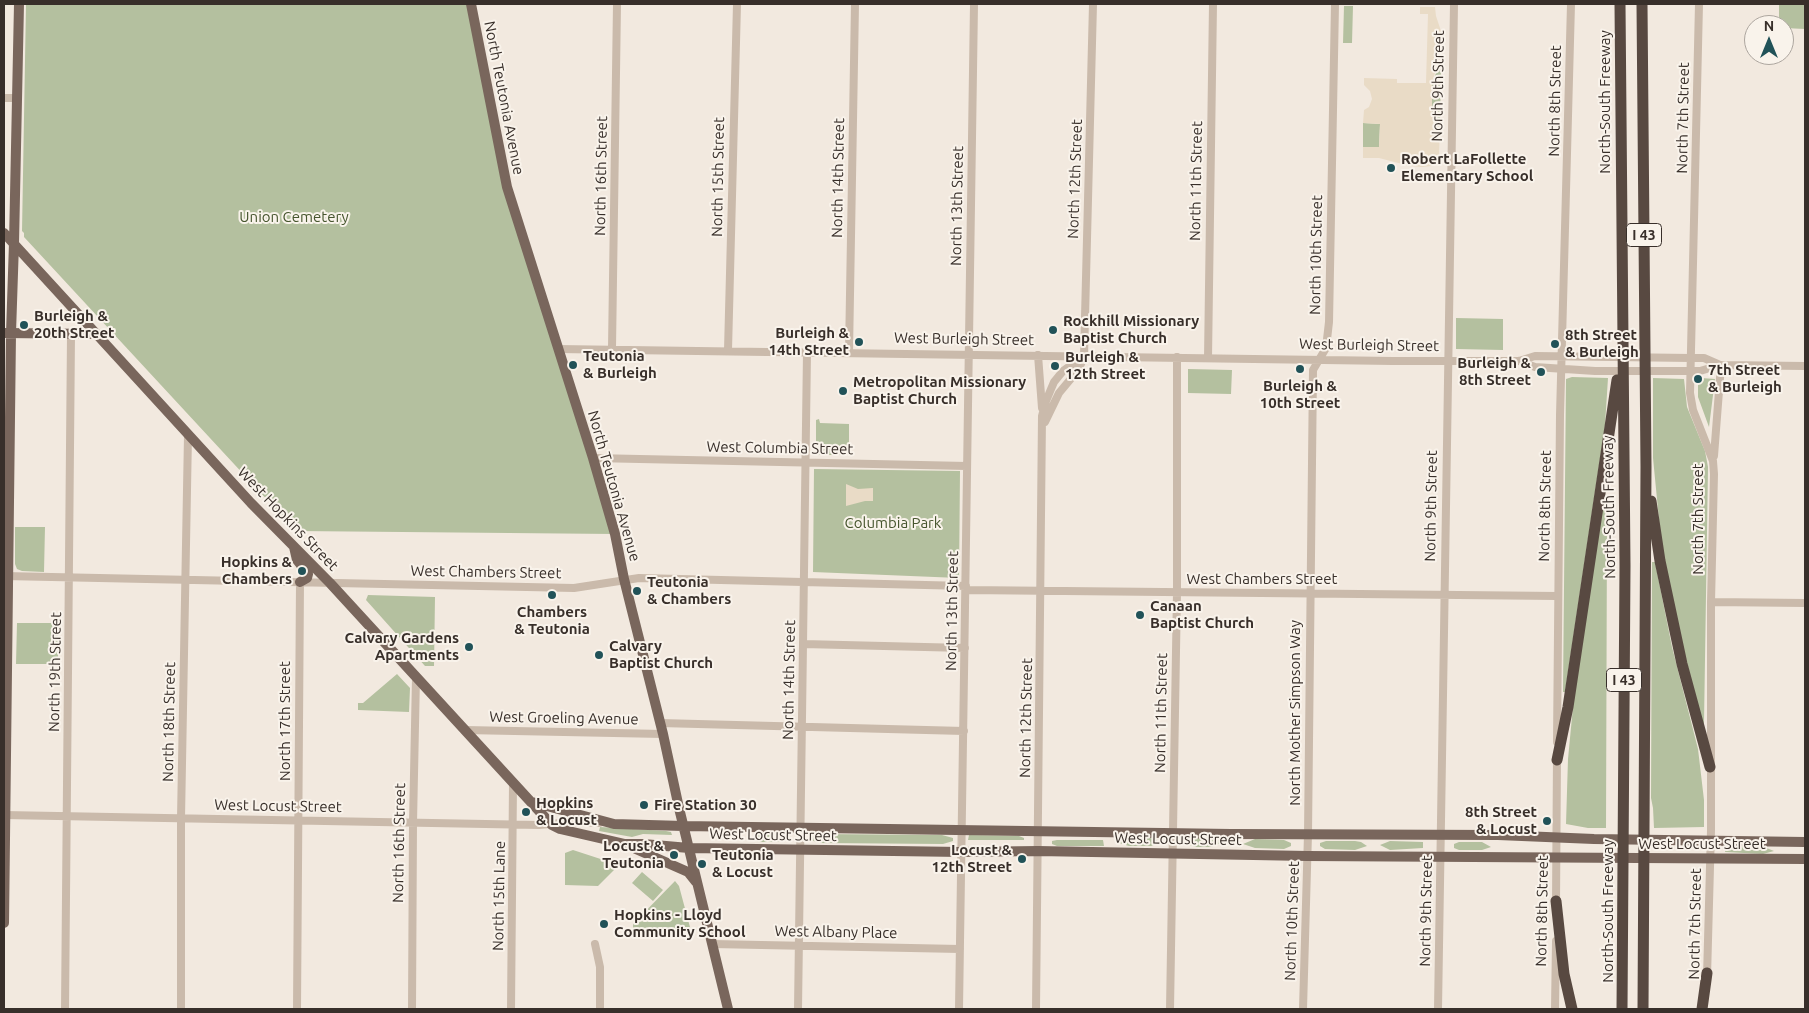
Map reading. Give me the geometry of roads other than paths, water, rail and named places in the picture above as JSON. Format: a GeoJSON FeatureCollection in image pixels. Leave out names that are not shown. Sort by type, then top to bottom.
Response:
{"type":"FeatureCollection","features":[{"type":"Feature","properties":{"kind":"highway","name":"I 43"},"geometry":{"type":"LineString","coordinates":[[1642,4],[1646,467],[1643,1009]]}},
{"type":"Feature","properties":{"kind":"highway","name":"North-South Freeway"},"geometry":{"type":"LineString","coordinates":[[1619,7],[1624,556],[1622,1009]]}},
{"type":"Feature","properties":{"kind":"highway"},"geometry":{"type":"LineString","coordinates":[[1557,760],[1568,707],[1606,444],[1622,351]]}},
{"type":"Feature","properties":{"kind":"highway"},"geometry":{"type":"LineString","coordinates":[[1646,467],[1660,561],[1679,649],[1710,767]]}},
{"type":"Feature","properties":{"kind":"highway"},"geometry":{"type":"LineString","coordinates":[[1556,901],[1564,974],[1572,1009]]}},
{"type":"Feature","properties":{"kind":"highway"},"geometry":{"type":"LineString","coordinates":[[1702,1009],[1707,973]]}},
{"type":"Feature","properties":{"kind":"main road"},"geometry":{"type":"LineString","coordinates":[[4,923],[7,333],[14,243],[19,4]]}},
{"type":"Feature","properties":{"kind":"main road","name":"North Teutonia Avenue"},"geometry":{"type":"LineString","coordinates":[[470,4],[506,187],[593,458],[614,534],[728,1009]]}},
{"type":"Feature","properties":{"kind":"main road","name":"West Hopkins Street"},"geometry":{"type":"LineString","coordinates":[[4,233],[188,435],[330,582],[552,825]]}},
{"type":"Feature","properties":{"kind":"main road"},"geometry":{"type":"LineString","coordinates":[[7,333],[97,334]]}},
{"type":"Feature","properties":{"kind":"main road"},"geometry":{"type":"LineString","coordinates":[[294,546],[297,560],[308,574],[307,578],[300,582]]}},
{"type":"Feature","properties":{"kind":"main road"},"geometry":{"type":"LineString","coordinates":[[532,802],[614,824]]}},
{"type":"Feature","properties":{"kind":"main road","name":"West Locust Street"},"geometry":{"type":"LineString","coordinates":[[614,824],[1805,842]]}},
{"type":"Feature","properties":{"kind":"main road","name":"West Locust Street"},"geometry":{"type":"LineString","coordinates":[[552,825],[560,829],[625,844],[689,848],[800,851],[1038,851],[1307,856],[1805,859]]}},
{"type":"Feature","properties":{"kind":"main road"},"geometry":{"type":"LineString","coordinates":[[625,844],[688,872],[697,882]]}},
{"type":"Feature","properties":{"kind":"street","name":"North 16th Street"},"geometry":{"type":"LineString","coordinates":[[612,348],[617,4]]}},
{"type":"Feature","properties":{"kind":"street","name":"North 15th Street"},"geometry":{"type":"LineString","coordinates":[[728,350],[736,4]]}},
{"type":"Feature","properties":{"kind":"street","name":"North 14th Street"},"geometry":{"type":"LineString","coordinates":[[849,352],[855,4]]}},
{"type":"Feature","properties":{"kind":"street","name":"North 13th Street"},"geometry":{"type":"LineString","coordinates":[[959,1009],[974,4]]}},
{"type":"Feature","properties":{"kind":"street","name":"North 12th Street"},"geometry":{"type":"LineString","coordinates":[[1043,426],[1059,393],[1079,369],[1084,356],[1093,4]]}},
{"type":"Feature","properties":{"kind":"street","name":"North 11th Street"},"geometry":{"type":"LineString","coordinates":[[1208,358],[1212,4]]}},
{"type":"Feature","properties":{"kind":"street","name":"North 10th Street"},"geometry":{"type":"LineString","coordinates":[[1310,593],[1313,370],[1326,348],[1329,322],[1335,4]]}},
{"type":"Feature","properties":{"kind":"street","name":"North 9th Street"},"geometry":{"type":"LineString","coordinates":[[1438,1009],[1454,4]]}},
{"type":"Feature","properties":{"kind":"street","name":"North 8th Street"},"geometry":{"type":"LineString","coordinates":[[1555,1009],[1561,369],[1571,4]]}},
{"type":"Feature","properties":{"kind":"street","name":"North 7th Street"},"geometry":{"type":"LineString","coordinates":[[1699,4],[1690,371],[1691,403],[1713,461],[1707,1009]]}},
{"type":"Feature","properties":{"kind":"street"},"geometry":{"type":"LineString","coordinates":[[4,98],[17,98]]}},
{"type":"Feature","properties":{"kind":"street","name":"North 19th Street"},"geometry":{"type":"LineString","coordinates":[[65,1009],[72,335]]}},
{"type":"Feature","properties":{"kind":"street","name":"West Burleigh Street"},"geometry":{"type":"LineString","coordinates":[[558,349],[612,348],[1447,361],[1519,361],[1536,356],[1668,357],[1704,358],[1720,365]]}},
{"type":"Feature","properties":{"kind":"street","name":"North 14th Street"},"geometry":{"type":"LineString","coordinates":[[798,1009],[807,352]]}},
{"type":"Feature","properties":{"kind":"street"},"geometry":{"type":"LineString","coordinates":[[1038,355],[1042,416]]}},
{"type":"Feature","properties":{"kind":"street","name":"North 12th Street"},"geometry":{"type":"LineString","coordinates":[[1036,1009],[1042,416],[1054,382],[1064,371],[1084,356]]}},
{"type":"Feature","properties":{"kind":"street","name":"North 11th Street"},"geometry":{"type":"LineString","coordinates":[[1170,1009],[1177,592],[1177,357]]}},
{"type":"Feature","properties":{"kind":"street","name":"West Burleigh Street"},"geometry":{"type":"LineString","coordinates":[[1519,361],[1535,367],[1595,371],[1704,371],[1720,365],[1805,366]]}},
{"type":"Feature","properties":{"kind":"street"},"geometry":{"type":"LineString","coordinates":[[1713,461],[1720,365]]}},
{"type":"Feature","properties":{"kind":"street","name":"North 18th Street"},"geometry":{"type":"LineString","coordinates":[[180,1009],[181,818],[188,435]]}},
{"type":"Feature","properties":{"kind":"street","name":"West Columbia Street"},"geometry":{"type":"LineString","coordinates":[[593,458],[967,466]]}},
{"type":"Feature","properties":{"kind":"street","name":"West Chambers Street"},"geometry":{"type":"LineString","coordinates":[[6,576],[574,588],[639,578],[804,582],[1041,592],[1558,596]]}},
{"type":"Feature","properties":{"kind":"street","name":"North 17th Street"},"geometry":{"type":"LineString","coordinates":[[297,1009],[300,582]]}},
{"type":"Feature","properties":{"kind":"street","name":"North Mother Simpson Way"},"geometry":{"type":"LineString","coordinates":[[1308,834],[1310,593]]}},
{"type":"Feature","properties":{"kind":"street"},"geometry":{"type":"LineString","coordinates":[[1711,602],[1805,603]]}},
{"type":"Feature","properties":{"kind":"street"},"geometry":{"type":"LineString","coordinates":[[803,644],[965,648]]}},
{"type":"Feature","properties":{"kind":"street","name":"North 16th Street"},"geometry":{"type":"LineString","coordinates":[[412,1009],[416,677]]}},
{"type":"Feature","properties":{"kind":"street","name":"West Groeling Avenue"},"geometry":{"type":"LineString","coordinates":[[660,723],[964,731]]}},
{"type":"Feature","properties":{"kind":"street","name":"West Groeling Avenue"},"geometry":{"type":"LineString","coordinates":[[465,730],[663,734]]}},
{"type":"Feature","properties":{"kind":"street","name":"North 15th Lane"},"geometry":{"type":"LineString","coordinates":[[511,1008],[513,783]]}},
{"type":"Feature","properties":{"kind":"street","name":"West Locust Street"},"geometry":{"type":"LineString","coordinates":[[4,815],[298,822],[514,825],[552,825],[572,822],[614,824]]}},
{"type":"Feature","properties":{"kind":"street","name":"North 10th Street"},"geometry":{"type":"LineString","coordinates":[[1303,1009],[1308,834]]}},
{"type":"Feature","properties":{"kind":"street"},"geometry":{"type":"LineString","coordinates":[[595,944],[600,967],[600,1009]]}},
{"type":"Feature","properties":{"kind":"street","name":"West Albany Place"},"geometry":{"type":"LineString","coordinates":[[712,944],[960,949]]}},
{"type":"Feature","properties":{"kind":"place","name":"Robert LaFollette Elementary School"},"geometry":{"type":"Point","coordinates":[1391,168]}},
{"type":"Feature","properties":{"kind":"place","name":"Burleigh & 20th Street"},"geometry":{"type":"Point","coordinates":[24,325]}},
{"type":"Feature","properties":{"kind":"place","name":"Rockhill Missionary Baptist Church"},"geometry":{"type":"Point","coordinates":[1053,330]}},
{"type":"Feature","properties":{"kind":"place","name":"Burleigh & 14th Street"},"geometry":{"type":"Point","coordinates":[859,342]}},
{"type":"Feature","properties":{"kind":"place","name":"8th Street & Burleigh"},"geometry":{"type":"Point","coordinates":[1555,344]}},
{"type":"Feature","properties":{"kind":"place","name":"Teutonia & Burleigh"},"geometry":{"type":"Point","coordinates":[573,365]}},
{"type":"Feature","properties":{"kind":"place","name":"Burleigh & 12th Street"},"geometry":{"type":"Point","coordinates":[1055,366]}},
{"type":"Feature","properties":{"kind":"place","name":"Burleigh & 10th Street"},"geometry":{"type":"Point","coordinates":[1300,369]}},
{"type":"Feature","properties":{"kind":"place","name":"Burleigh & 8th Street"},"geometry":{"type":"Point","coordinates":[1541,372]}},
{"type":"Feature","properties":{"kind":"place","name":"7th Street & Burleigh"},"geometry":{"type":"Point","coordinates":[1698,379]}},
{"type":"Feature","properties":{"kind":"place","name":"Metropolitan Missionary Baptist Church"},"geometry":{"type":"Point","coordinates":[843,391]}},
{"type":"Feature","properties":{"kind":"place","name":"Hopkins & Chambers"},"geometry":{"type":"Point","coordinates":[302,571]}},
{"type":"Feature","properties":{"kind":"place","name":"Teutonia & Chambers"},"geometry":{"type":"Point","coordinates":[637,591]}},
{"type":"Feature","properties":{"kind":"place","name":"Chambers & Teutonia"},"geometry":{"type":"Point","coordinates":[552,595]}},
{"type":"Feature","properties":{"kind":"place","name":"Canaan Baptist Church"},"geometry":{"type":"Point","coordinates":[1140,615]}},
{"type":"Feature","properties":{"kind":"place","name":"Calvary Gardens Apartments"},"geometry":{"type":"Point","coordinates":[469,647]}},
{"type":"Feature","properties":{"kind":"place","name":"Calvary Baptist Church"},"geometry":{"type":"Point","coordinates":[599,655]}},
{"type":"Feature","properties":{"kind":"place","name":"Fire Station 30"},"geometry":{"type":"Point","coordinates":[644,805]}},
{"type":"Feature","properties":{"kind":"place","name":"Hopkins & Locust"},"geometry":{"type":"Point","coordinates":[526,812]}},
{"type":"Feature","properties":{"kind":"place","name":"8th Street & Locust"},"geometry":{"type":"Point","coordinates":[1547,821]}},
{"type":"Feature","properties":{"kind":"place","name":"Locust & Teutonia"},"geometry":{"type":"Point","coordinates":[674,855]}},
{"type":"Feature","properties":{"kind":"place","name":"Locust & 12th Street"},"geometry":{"type":"Point","coordinates":[1022,859]}},
{"type":"Feature","properties":{"kind":"place","name":"Teutonia & Locust"},"geometry":{"type":"Point","coordinates":[702,864]}},
{"type":"Feature","properties":{"kind":"place","name":"Hopkins - Lloyd Community School"},"geometry":{"type":"Point","coordinates":[604,924]}},
{"type":"Feature","properties":{"kind":"park label","name":"Union Cemetery"},"geometry":{"type":"Point","coordinates":[294,217]}},
{"type":"Feature","properties":{"kind":"park label","name":"Columbia Park"},"geometry":{"type":"Point","coordinates":[893,523]}}]}
